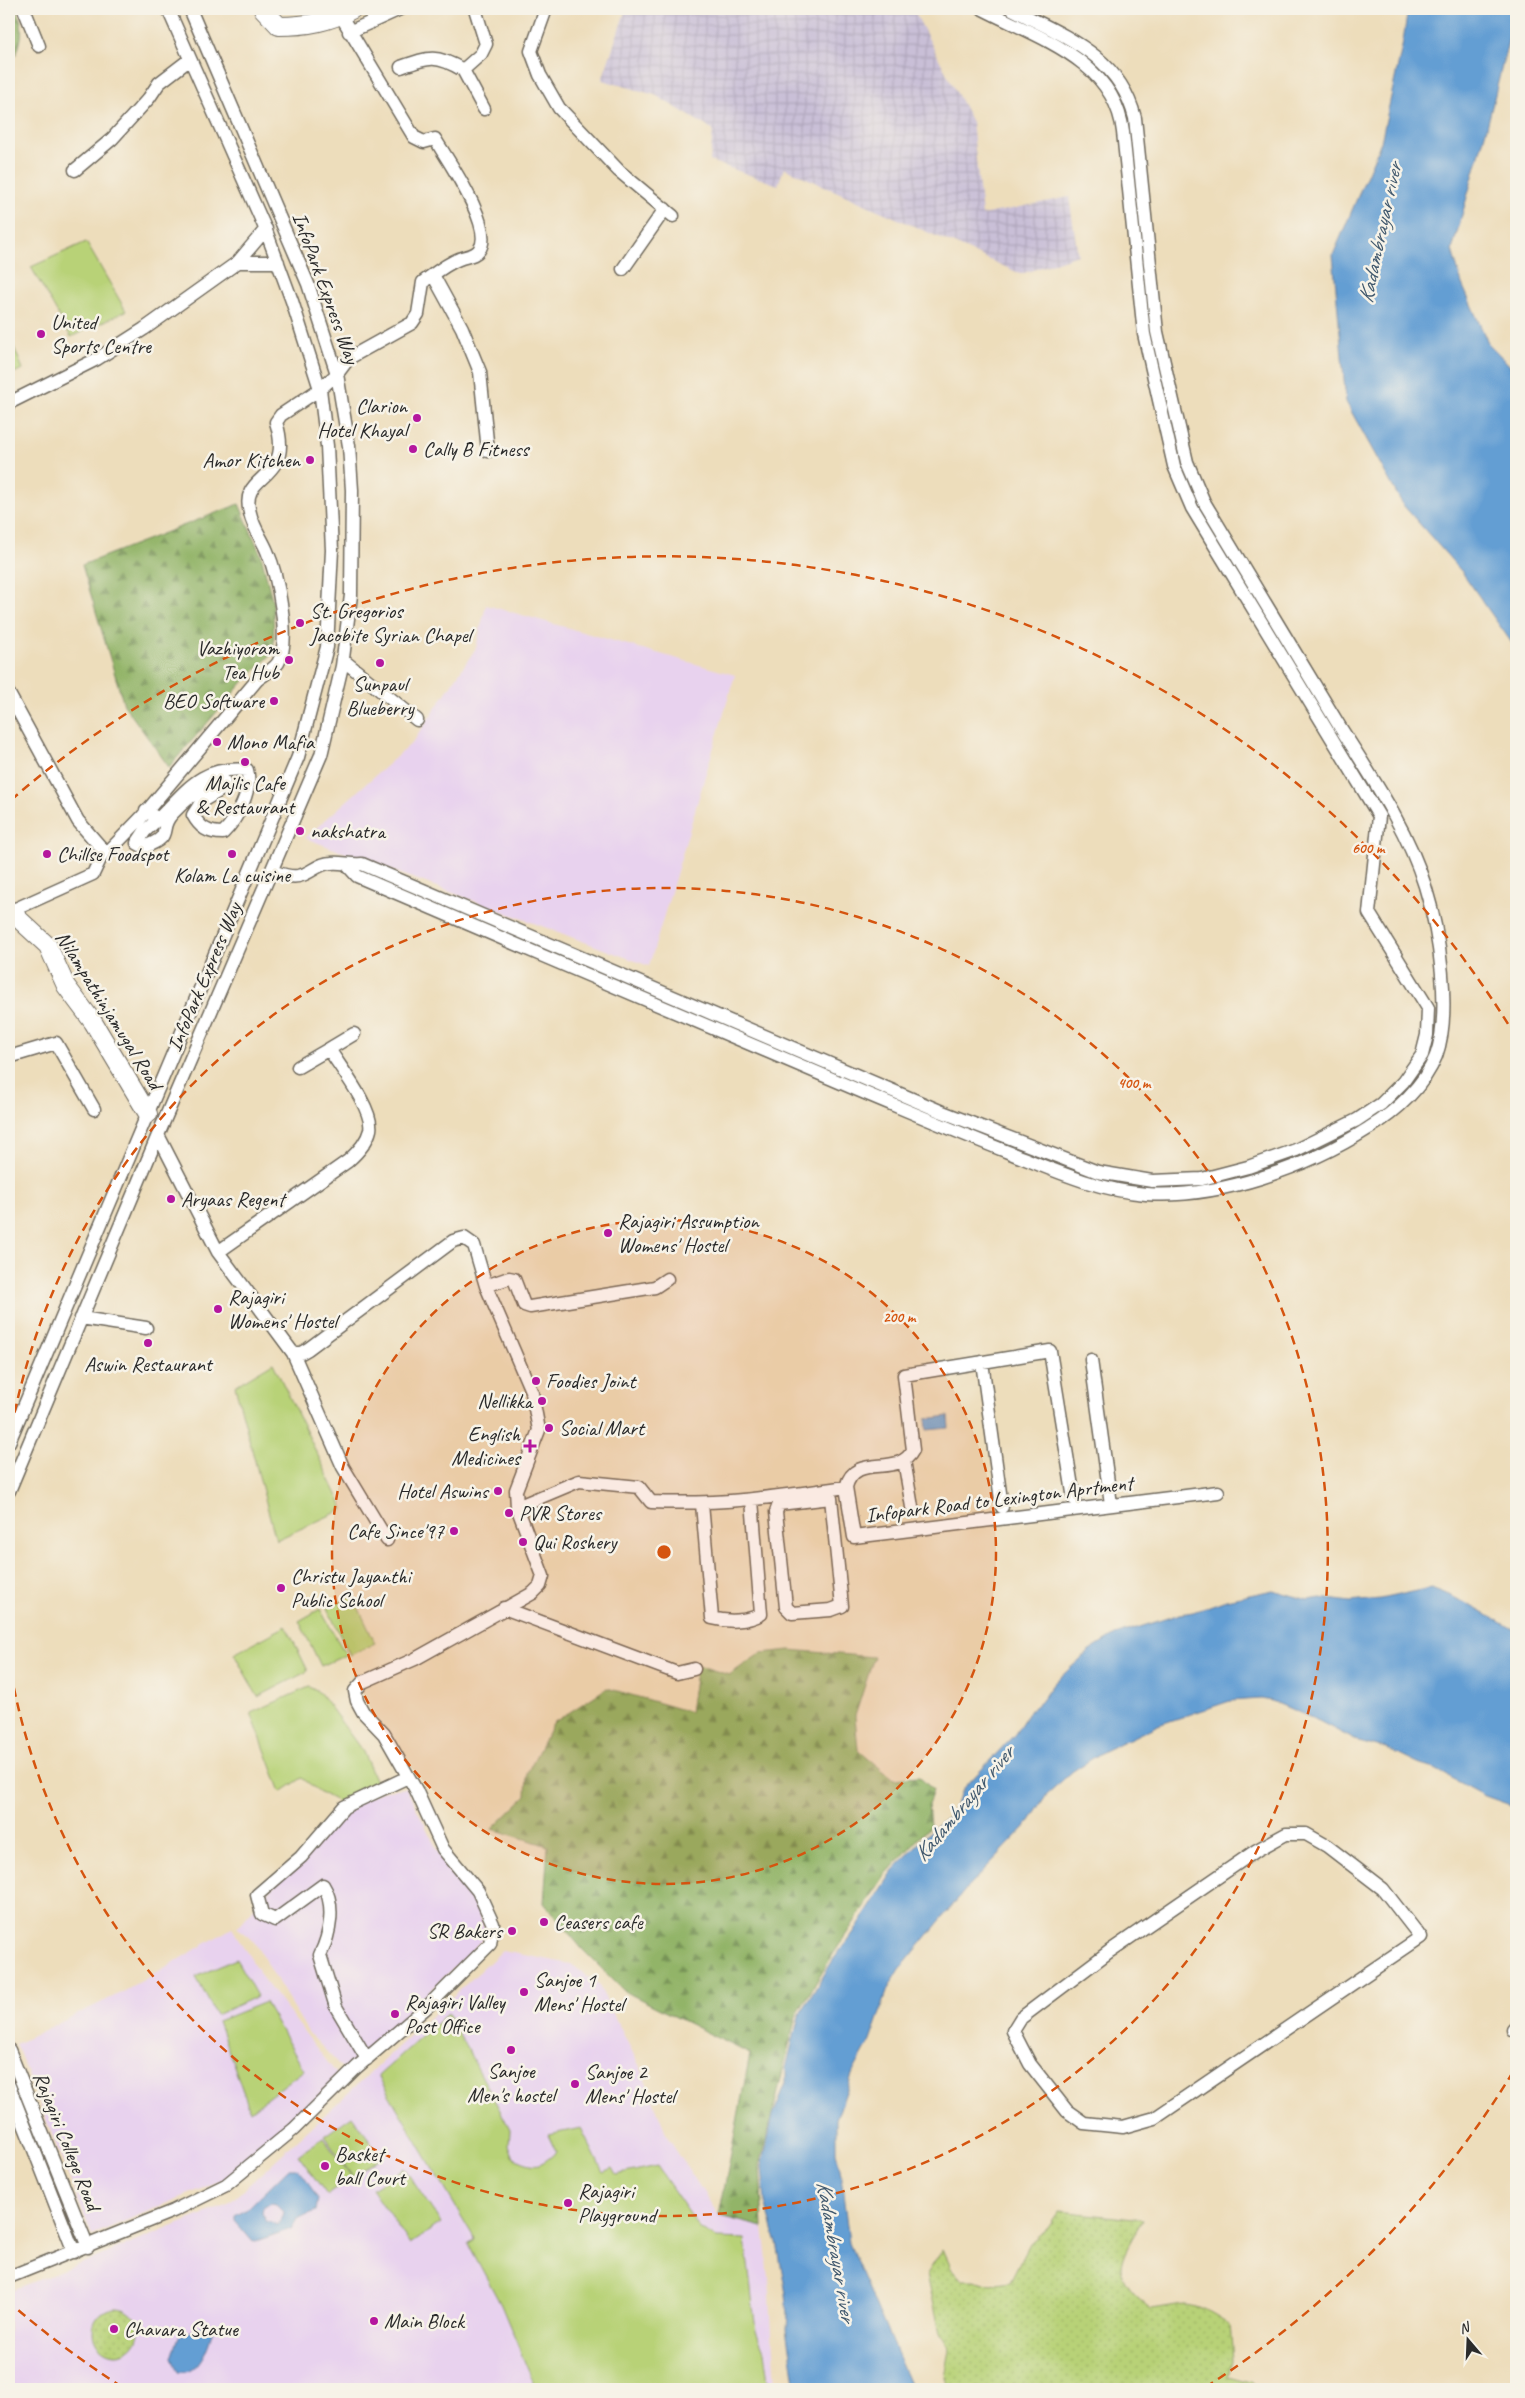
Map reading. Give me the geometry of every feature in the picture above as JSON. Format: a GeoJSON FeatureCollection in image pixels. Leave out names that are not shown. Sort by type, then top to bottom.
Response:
{"type":"FeatureCollection","features":[{"type":"Feature","properties":{"kind":"street"},"geometry":{"type":"LineString","coordinates":[[24,9],[39,46]]}},
{"type":"Feature","properties":{"kind":"street","name":"InfoPark Express Way"},"geometry":{"type":"LineString","coordinates":[[9,1442],[298,757],[327,647],[332,550],[327,446],[320,389],[266,229],[189,60],[168,9]]}},
{"type":"Feature","properties":{"kind":"street","name":"InfoPark Express Way"},"geometry":{"type":"LineString","coordinates":[[9,1491],[158,1135],[321,755],[343,660],[352,595],[352,490],[348,446],[337,374],[308,284],[190,9]]}},
{"type":"Feature","properties":{"kind":"street"},"geometry":{"type":"LineString","coordinates":[[104,851],[109,851],[146,811],[257,680],[278,663],[284,636],[278,586],[268,552],[250,514],[248,500],[255,483],[276,462],[281,440],[276,422],[281,415],[320,389],[337,374],[353,355],[412,323],[418,314],[423,282],[458,259],[478,252],[482,245],[483,232],[461,182],[435,140],[424,142],[414,137],[349,32],[347,12],[306,26],[279,26],[263,9]]}},
{"type":"Feature","properties":{"kind":"street"},"geometry":{"type":"LineString","coordinates":[[349,32],[400,9]]}},
{"type":"Feature","properties":{"kind":"street"},"geometry":{"type":"LineString","coordinates":[[463,70],[481,54],[486,44],[475,9]]}},
{"type":"Feature","properties":{"kind":"street"},"geometry":{"type":"LineString","coordinates":[[546,9],[531,51],[540,75],[559,108],[619,171],[669,212],[623,269]]}},
{"type":"Feature","properties":{"kind":"street"},"geometry":{"type":"LineString","coordinates":[[272,871],[292,877],[302,876],[322,865],[331,863],[362,864],[940,1111],[1081,1167],[1117,1177],[1169,1181],[1202,1179],[1271,1159],[1320,1139],[1363,1116],[1392,1094],[1413,1069],[1425,1045],[1428,1008],[1369,912],[1379,816],[1192,508],[1174,466],[1144,334],[1124,132],[1115,99],[1104,82],[1090,68],[1065,52],[983,9]]}},
{"type":"Feature","properties":{"kind":"street"},"geometry":{"type":"LineString","coordinates":[[347,865],[357,876],[935,1123],[1076,1179],[1114,1190],[1151,1194],[1186,1194],[1204,1192],[1252,1179],[1309,1158],[1364,1132],[1389,1114],[1413,1091],[1434,1060],[1442,1022],[1439,950],[1431,907],[1419,868],[1393,813],[1204,502],[1191,475],[1183,449],[1157,332],[1135,118],[1127,94],[1114,73],[1098,57],[1072,40],[1012,9]]}},
{"type":"Feature","properties":{"kind":"street"},"geometry":{"type":"LineString","coordinates":[[401,67],[430,57],[450,62],[463,70],[484,109]]}},
{"type":"Feature","properties":{"kind":"street"},"geometry":{"type":"LineString","coordinates":[[75,170],[112,139],[149,98],[159,83],[189,60]]}},
{"type":"Feature","properties":{"kind":"street"},"geometry":{"type":"LineString","coordinates":[[9,403],[97,359],[144,329],[238,262],[266,229]]}},
{"type":"Feature","properties":{"kind":"street"},"geometry":{"type":"LineString","coordinates":[[238,262],[278,262]]}},
{"type":"Feature","properties":{"kind":"street"},"geometry":{"type":"LineString","coordinates":[[433,274],[462,328],[480,372],[488,451]]}},
{"type":"Feature","properties":{"kind":"street"},"geometry":{"type":"LineString","coordinates":[[343,660],[416,720]]}},
{"type":"Feature","properties":{"kind":"street"},"geometry":{"type":"LineString","coordinates":[[9,694],[78,821],[104,851]]}},
{"type":"Feature","properties":{"kind":"street"},"geometry":{"type":"LineString","coordinates":[[247,770],[250,778],[235,821],[223,833],[210,833],[198,823],[193,815],[202,801],[224,788],[224,781],[217,778],[199,789],[170,816],[164,836],[155,843],[144,847],[137,843],[145,831],[158,819],[203,776],[214,771],[247,770]]}},
{"type":"Feature","properties":{"kind":"street"},"geometry":{"type":"LineString","coordinates":[[146,811],[158,819]]}},
{"type":"Feature","properties":{"kind":"street"},"geometry":{"type":"LineString","coordinates":[[10,911],[93,874],[104,851]]}},
{"type":"Feature","properties":{"kind":"street","name":"Nilampathinjamugal Road"},"geometry":{"type":"LineString","coordinates":[[10,911],[48,946],[66,986],[93,1022],[148,1114]]}},
{"type":"Feature","properties":{"kind":"street"},"geometry":{"type":"LineString","coordinates":[[298,1067],[354,1034]]}},
{"type":"Feature","properties":{"kind":"street"},"geometry":{"type":"LineString","coordinates":[[9,1057],[56,1043],[94,1109]]}},
{"type":"Feature","properties":{"kind":"street"},"geometry":{"type":"LineString","coordinates":[[218,1252],[348,1161],[361,1149],[368,1137],[370,1120],[365,1108],[329,1049]]}},
{"type":"Feature","properties":{"kind":"street"},"geometry":{"type":"LineString","coordinates":[[158,1135],[218,1252],[293,1353],[343,1466],[387,1540]]}},
{"type":"Feature","properties":{"kind":"street"},"geometry":{"type":"LineString","coordinates":[[9,2277],[88,2247],[173,2211],[226,2185],[294,2129],[367,2059],[427,2007],[490,1944],[493,1924],[478,1891],[443,1849],[408,1777],[384,1734],[363,1712],[357,1701],[355,1690],[363,1682],[414,1659],[533,1593],[543,1579],[517,1507],[516,1490],[539,1430],[532,1392],[486,1286],[474,1245],[464,1238],[453,1241],[308,1349],[301,1353],[293,1353]]}},
{"type":"Feature","properties":{"kind":"street"},"geometry":{"type":"LineString","coordinates":[[486,1286],[509,1278],[514,1280],[524,1305],[530,1307],[655,1288],[667,1279]]}},
{"type":"Feature","properties":{"kind":"street"},"geometry":{"type":"LineString","coordinates":[[81,1318],[146,1328]]}},
{"type":"Feature","properties":{"kind":"street"},"geometry":{"type":"LineString","coordinates":[[846,1487],[848,1477],[858,1469],[899,1463],[909,1457],[913,1450],[904,1375],[1050,1351],[1074,1499]]}},
{"type":"Feature","properties":{"kind":"street"},"geometry":{"type":"LineString","coordinates":[[1090,1360],[1110,1504]]}},
{"type":"Feature","properties":{"kind":"street"},"geometry":{"type":"LineString","coordinates":[[982,1362],[1002,1507]]}},
{"type":"Feature","properties":{"kind":"street"},"geometry":{"type":"LineString","coordinates":[[904,1460],[912,1507]]}},
{"type":"Feature","properties":{"kind":"street","name":"Infopark Road to Lexington Aprtment"},"geometry":{"type":"LineString","coordinates":[[517,1507],[580,1481],[639,1487],[651,1502],[702,1504],[830,1494],[846,1487],[854,1537],[1218,1492]]}},
{"type":"Feature","properties":{"kind":"street"},"geometry":{"type":"LineString","coordinates":[[830,1494],[842,1606],[831,1610],[792,1613],[786,1607],[776,1512],[780,1504],[830,1494]]}},
{"type":"Feature","properties":{"kind":"street"},"geometry":{"type":"LineString","coordinates":[[702,1504],[712,1618],[725,1622],[755,1618],[761,1614],[752,1500]]}},
{"type":"Feature","properties":{"kind":"street"},"geometry":{"type":"LineString","coordinates":[[504,1608],[678,1673],[694,1670]]}},
{"type":"Feature","properties":{"kind":"street"},"geometry":{"type":"LineString","coordinates":[[367,2059],[336,2007],[320,1955],[328,1939],[330,1896],[323,1885],[275,1920],[262,1914],[257,1895],[301,1857],[344,1807],[408,1777]]}},
{"type":"Feature","properties":{"kind":"street"},"geometry":{"type":"LineString","coordinates":[[1286,1834],[1306,1834],[1341,1857],[1383,1889],[1419,1936],[1155,2118],[1123,2127],[1084,2123],[1067,2111],[1030,2064],[1013,2031],[1020,2018],[1110,1951],[1257,1850],[1286,1834]]}},
{"type":"Feature","properties":{"kind":"street","name":"Rajagiri College Road"},"geometry":{"type":"LineString","coordinates":[[9,2050],[88,2247]]}},
{"type":"Feature","properties":{"kind":"street","name":"Rajagiri College Road"},"geometry":{"type":"LineString","coordinates":[[9,2086],[74,2252]]}},
{"type":"Feature","properties":{"kind":"shaded area"},"geometry":{"type":"Polygon","coordinates":[[[626,9],[913,9],[972,122],[982,215],[1069,197],[1078,255],[1021,274],[784,168],[778,185],[710,161],[713,130],[655,95],[602,80],[626,9]]]}},
{"type":"Feature","properties":{"kind":"shaded area"},"geometry":{"type":"Polygon","coordinates":[[[486,605],[735,675],[649,966],[305,838],[413,742],[476,648],[486,605]]]}},
{"type":"Feature","properties":{"kind":"shaded area"},"geometry":{"type":"Polygon","coordinates":[[[406,1788],[448,1871],[474,1900],[487,1935],[347,2073],[308,2032],[253,1940],[237,1928],[342,1808],[386,1790],[406,1788]]]}},
{"type":"Feature","properties":{"kind":"shaded area"},"geometry":{"type":"Polygon","coordinates":[[[232,1928],[263,1979],[343,2082],[246,2170],[92,2235],[16,2044],[125,1991],[232,1928]]]}},
{"type":"Feature","properties":{"kind":"shaded area"},"geometry":{"type":"Polygon","coordinates":[[[502,1951],[571,1964],[598,1984],[641,2069],[668,2138],[719,2216],[763,2227],[769,2277],[775,2389],[9,2389],[9,2291],[228,2204],[502,1951]]]}},
{"type":"Feature","properties":{"kind":"green space"},"geometry":{"type":"Polygon","coordinates":[[[9,9],[15,9],[19,15],[22,30],[17,53],[9,65],[9,9]]]}},
{"type":"Feature","properties":{"kind":"green space"},"geometry":{"type":"Polygon","coordinates":[[[86,242],[126,311],[71,337],[31,267],[86,242]]]}},
{"type":"Feature","properties":{"kind":"green space"},"geometry":{"type":"Polygon","coordinates":[[[9,335],[23,369],[9,375],[9,335]]]}},
{"type":"Feature","properties":{"kind":"green space"},"geometry":{"type":"Polygon","coordinates":[[[239,504],[261,555],[273,603],[274,652],[242,683],[169,767],[124,705],[82,565],[239,504]]]}},
{"type":"Feature","properties":{"kind":"green space"},"geometry":{"type":"Polygon","coordinates":[[[273,1363],[344,1509],[276,1540],[235,1386],[273,1363]]]}},
{"type":"Feature","properties":{"kind":"green space"},"geometry":{"type":"Polygon","coordinates":[[[353,1596],[375,1643],[350,1655],[327,1608],[353,1596]]]}},
{"type":"Feature","properties":{"kind":"green space"},"geometry":{"type":"Polygon","coordinates":[[[320,1609],[346,1655],[321,1666],[299,1621],[320,1609]]]}},
{"type":"Feature","properties":{"kind":"green space"},"geometry":{"type":"Polygon","coordinates":[[[286,1626],[308,1671],[258,1697],[234,1654],[286,1626]]]}},
{"type":"Feature","properties":{"kind":"green space"},"geometry":{"type":"Polygon","coordinates":[[[790,1650],[874,1657],[855,1716],[858,1750],[893,1779],[919,1777],[933,1790],[928,1805],[930,1826],[885,1875],[832,1956],[796,2016],[760,2166],[763,2227],[719,2216],[750,2054],[624,1991],[583,1950],[544,1903],[548,1846],[492,1829],[526,1796],[527,1773],[553,1723],[607,1688],[690,1712],[697,1665],[729,1675],[761,1653],[790,1650]]]}},
{"type":"Feature","properties":{"kind":"green space"},"geometry":{"type":"Polygon","coordinates":[[[309,1687],[320,1693],[363,1752],[378,1786],[340,1803],[320,1792],[302,1778],[281,1792],[251,1713],[309,1687]]]}},
{"type":"Feature","properties":{"kind":"green space"},"geometry":{"type":"Polygon","coordinates":[[[236,1959],[257,1996],[216,2015],[196,1977],[236,1959]]]}},
{"type":"Feature","properties":{"kind":"green space"},"geometry":{"type":"Polygon","coordinates":[[[265,2002],[304,2070],[250,2111],[218,2021],[265,2002]]]}},
{"type":"Feature","properties":{"kind":"green space","name":"Rajagiri Playground"},"geometry":{"type":"Polygon","coordinates":[[[448,2013],[510,2129],[509,2145],[514,2158],[532,2164],[541,2163],[556,2152],[548,2135],[581,2128],[603,2172],[612,2168],[616,2175],[657,2166],[701,2230],[717,2238],[745,2239],[756,2331],[764,2351],[769,2389],[536,2389],[501,2305],[468,2243],[474,2240],[473,2236],[378,2076],[448,2013]]]}},
{"type":"Feature","properties":{"kind":"green space"},"geometry":{"type":"Polygon","coordinates":[[[352,2116],[382,2157],[353,2177],[324,2136],[352,2116]]]}},
{"type":"Feature","properties":{"kind":"green space","name":"Basket ball Court"},"geometry":{"type":"Polygon","coordinates":[[[323,2138],[352,2177],[327,2195],[298,2155],[323,2138]]]}},
{"type":"Feature","properties":{"kind":"green space"},"geometry":{"type":"Polygon","coordinates":[[[404,2168],[441,2223],[410,2244],[372,2189],[404,2168]]]}},
{"type":"Feature","properties":{"kind":"green space"},"geometry":{"type":"Polygon","coordinates":[[[1059,2211],[1143,2220],[1123,2258],[1121,2268],[1128,2287],[1151,2309],[1183,2304],[1192,2305],[1209,2311],[1229,2324],[1232,2360],[1228,2376],[1250,2382],[1259,2389],[948,2389],[945,2377],[950,2350],[940,2332],[927,2274],[943,2249],[952,2269],[962,2280],[975,2280],[991,2285],[1010,2282],[1030,2243],[1048,2227],[1059,2211]]]}},
{"type":"Feature","properties":{"kind":"green space"},"geometry":{"type":"Polygon","coordinates":[[[112,2308],[120,2308],[129,2312],[135,2318],[139,2331],[135,2344],[129,2350],[120,2354],[112,2354],[103,2350],[97,2344],[93,2335],[93,2327],[97,2318],[103,2312],[112,2308]]]}},
{"type":"Feature","properties":{"kind":"water","name":"Kadambrayar river"},"geometry":{"type":"Polygon","coordinates":[[[1408,9],[1516,9],[1487,127],[1452,250],[1462,284],[1488,343],[1516,372],[1516,649],[1462,572],[1403,505],[1346,402],[1333,255],[1381,142],[1402,47],[1408,9]]]}},
{"type":"Feature","properties":{"kind":"water"},"geometry":{"type":"Polygon","coordinates":[[[948,1416],[949,1428],[927,1430],[926,1419],[948,1416]]]}},
{"type":"Feature","properties":{"kind":"water","name":"Kadambrayar river"},"geometry":{"type":"Polygon","coordinates":[[[1431,1588],[1453,1597],[1516,1630],[1516,1807],[1485,1796],[1435,1769],[1418,1764],[1385,1748],[1355,1740],[1319,1721],[1272,1701],[1261,1699],[1230,1701],[1158,1725],[1104,1751],[1073,1771],[1048,1793],[1028,1824],[966,1889],[900,1969],[888,1989],[870,2041],[853,2072],[836,2120],[836,2153],[840,2168],[849,2243],[912,2389],[796,2389],[787,2329],[786,2294],[777,2243],[765,2202],[762,2166],[773,2115],[786,2083],[786,2068],[799,2016],[833,1960],[854,1932],[895,1868],[931,1830],[949,1817],[964,1788],[1015,1734],[1029,1711],[1040,1702],[1054,1683],[1088,1652],[1115,1635],[1180,1614],[1193,1612],[1226,1600],[1273,1590],[1308,1600],[1321,1598],[1350,1602],[1380,1599],[1431,1588]]]}},
{"type":"Feature","properties":{"kind":"water"},"geometry":{"type":"Polygon","coordinates":[[[289,2168],[296,2168],[300,2171],[318,2199],[316,2211],[297,2219],[291,2229],[253,2242],[235,2221],[235,2216],[246,2210],[289,2168]],[[271,2203],[263,2208],[262,2213],[266,2221],[277,2224],[283,2217],[284,2212],[276,2204],[271,2203]]]}},
{"type":"Feature","properties":{"kind":"water"},"geometry":{"type":"Polygon","coordinates":[[[207,2323],[213,2328],[202,2358],[192,2369],[178,2372],[172,2358],[179,2336],[207,2323]]]}},
{"type":"Feature","properties":{"kind":"place","name":"United Sports Centre"},"geometry":{"type":"Point","coordinates":[41,334]}},
{"type":"Feature","properties":{"kind":"place","name":"Clarion Hotel Khayal"},"geometry":{"type":"Point","coordinates":[417,418]}},
{"type":"Feature","properties":{"kind":"place","name":"Cally B Fitness"},"geometry":{"type":"Point","coordinates":[413,449]}},
{"type":"Feature","properties":{"kind":"place","name":"Amor Kitchen"},"geometry":{"type":"Point","coordinates":[310,460]}},
{"type":"Feature","properties":{"kind":"place","name":"St. Gregorios Jacobite Syrian Chapel"},"geometry":{"type":"Point","coordinates":[300,623]}},
{"type":"Feature","properties":{"kind":"place","name":"Vazhiyoram Tea Hub"},"geometry":{"type":"Point","coordinates":[289,660]}},
{"type":"Feature","properties":{"kind":"place","name":"Sunpaul Blueberry"},"geometry":{"type":"Point","coordinates":[380,663]}},
{"type":"Feature","properties":{"kind":"place","name":"BEO Software"},"geometry":{"type":"Point","coordinates":[274,701]}},
{"type":"Feature","properties":{"kind":"place","name":"Mono Mafia"},"geometry":{"type":"Point","coordinates":[217,742]}},
{"type":"Feature","properties":{"kind":"place","name":"Majlis Cafe & Restaurant"},"geometry":{"type":"Point","coordinates":[245,762]}},
{"type":"Feature","properties":{"kind":"place","name":"nakshatra"},"geometry":{"type":"Point","coordinates":[300,831]}},
{"type":"Feature","properties":{"kind":"place","name":"Chillse Foodspot"},"geometry":{"type":"Point","coordinates":[47,854]}},
{"type":"Feature","properties":{"kind":"place","name":"Kolam La cuisine"},"geometry":{"type":"Point","coordinates":[232,854]}},
{"type":"Feature","properties":{"kind":"place","name":"Aryaas Regent"},"geometry":{"type":"Point","coordinates":[171,1199]}},
{"type":"Feature","properties":{"kind":"place","name":"Rajagiri Assumption Womens' Hostel"},"geometry":{"type":"Point","coordinates":[608,1233]}},
{"type":"Feature","properties":{"kind":"place","name":"Rajagiri Womens' Hostel"},"geometry":{"type":"Point","coordinates":[218,1309]}},
{"type":"Feature","properties":{"kind":"place","name":"Aswin Restaurant"},"geometry":{"type":"Point","coordinates":[148,1343]}},
{"type":"Feature","properties":{"kind":"place","name":"Foodies Joint"},"geometry":{"type":"Point","coordinates":[536,1381]}},
{"type":"Feature","properties":{"kind":"place","name":"Nellikka"},"geometry":{"type":"Point","coordinates":[542,1401]}},
{"type":"Feature","properties":{"kind":"place","name":"Social Mart"},"geometry":{"type":"Point","coordinates":[549,1428]}},
{"type":"Feature","properties":{"kind":"place","name":"English Medicines"},"geometry":{"type":"Point","coordinates":[530,1446]}},
{"type":"Feature","properties":{"kind":"place","name":"Hotel Aswins"},"geometry":{"type":"Point","coordinates":[498,1491]}},
{"type":"Feature","properties":{"kind":"place","name":"PVR Stores"},"geometry":{"type":"Point","coordinates":[509,1513]}},
{"type":"Feature","properties":{"kind":"place","name":"Cafe Since'97"},"geometry":{"type":"Point","coordinates":[454,1531]}},
{"type":"Feature","properties":{"kind":"place","name":"Qui Roshery"},"geometry":{"type":"Point","coordinates":[523,1542]}},
{"type":"Feature","properties":{"kind":"place","name":"Christu Jayanthi Public School"},"geometry":{"type":"Point","coordinates":[281,1588]}},
{"type":"Feature","properties":{"kind":"place","name":"Ceasers cafe"},"geometry":{"type":"Point","coordinates":[544,1922]}},
{"type":"Feature","properties":{"kind":"place","name":"SR Bakers"},"geometry":{"type":"Point","coordinates":[512,1931]}},
{"type":"Feature","properties":{"kind":"place","name":"Sanjoe 1 Mens' Hostel"},"geometry":{"type":"Point","coordinates":[524,1992]}},
{"type":"Feature","properties":{"kind":"place","name":"Rajagiri Valley Post Office"},"geometry":{"type":"Point","coordinates":[395,2014]}},
{"type":"Feature","properties":{"kind":"place","name":"Sanjoe Men's hostel"},"geometry":{"type":"Point","coordinates":[511,2050]}},
{"type":"Feature","properties":{"kind":"place","name":"Sanjoe 2 Mens' Hostel"},"geometry":{"type":"Point","coordinates":[575,2084]}},
{"type":"Feature","properties":{"kind":"place","name":"Basket ball Court"},"geometry":{"type":"Point","coordinates":[325,2166]}},
{"type":"Feature","properties":{"kind":"place","name":"Rajagiri Playground"},"geometry":{"type":"Point","coordinates":[568,2203]}},
{"type":"Feature","properties":{"kind":"place","name":"Main Block"},"geometry":{"type":"Point","coordinates":[374,2321]}},
{"type":"Feature","properties":{"kind":"place","name":"Chavara Statue"},"geometry":{"type":"Point","coordinates":[114,2329]}}]}
